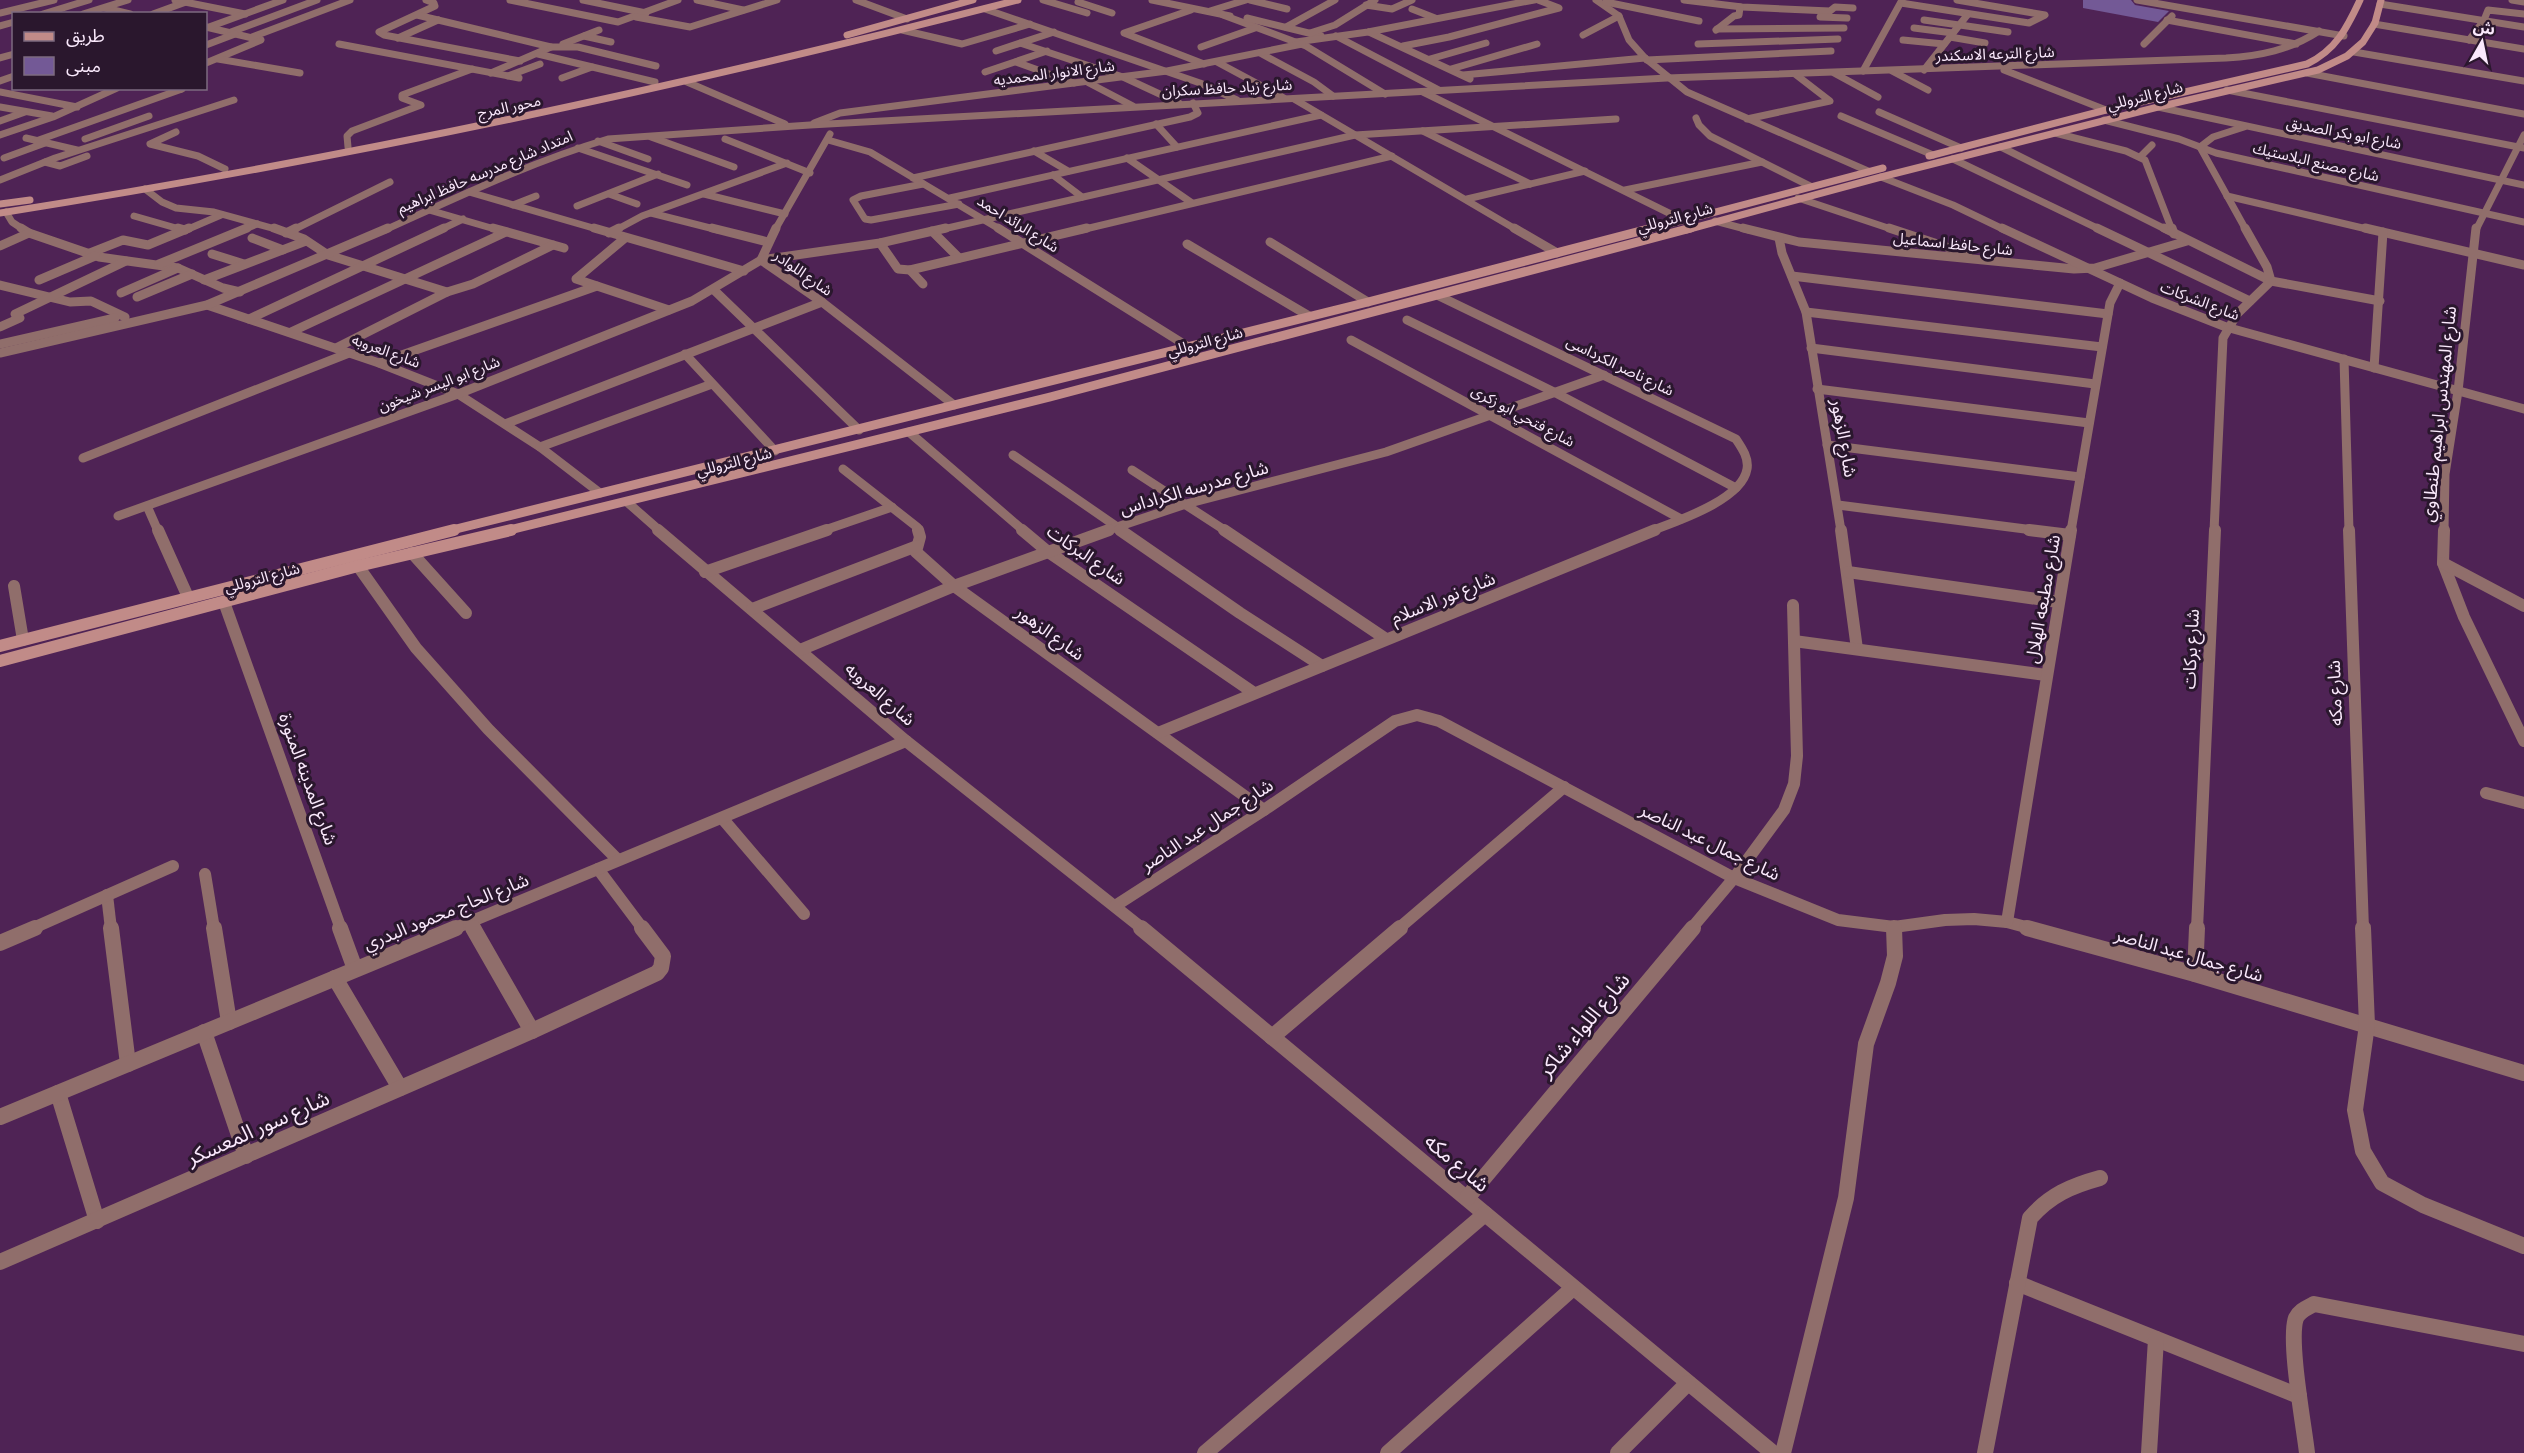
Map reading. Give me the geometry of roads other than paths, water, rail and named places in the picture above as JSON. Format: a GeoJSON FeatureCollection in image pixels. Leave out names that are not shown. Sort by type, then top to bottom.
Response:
{"type":"FeatureCollection","features":[{"type":"Feature","properties":{"kind":"street"},"geometry":{"type":"LineString","coordinates":[[0,13],[54,0]]}},
{"type":"Feature","properties":{"kind":"street"},"geometry":{"type":"LineString","coordinates":[[50,12],[89,0]]}},
{"type":"Feature","properties":{"kind":"street"},"geometry":{"type":"LineString","coordinates":[[89,12],[128,0]]}},
{"type":"Feature","properties":{"kind":"street"},"geometry":{"type":"LineString","coordinates":[[175,0],[190,1],[246,14]]}},
{"type":"Feature","properties":{"kind":"street"},"geometry":{"type":"LineString","coordinates":[[207,28],[283,0]]}},
{"type":"Feature","properties":{"kind":"street"},"geometry":{"type":"LineString","coordinates":[[207,45],[317,0]]}},
{"type":"Feature","properties":{"kind":"street"},"geometry":{"type":"LineString","coordinates":[[252,37],[350,0]]}},
{"type":"Feature","properties":{"kind":"street"},"geometry":{"type":"LineString","coordinates":[[426,0],[434,3],[435,6],[379,32],[397,38],[520,61]]}},
{"type":"Feature","properties":{"kind":"street"},"geometry":{"type":"LineString","coordinates":[[510,0],[614,22],[635,17],[676,1]]}},
{"type":"Feature","properties":{"kind":"street"},"geometry":{"type":"LineString","coordinates":[[583,0],[646,13]]}},
{"type":"Feature","properties":{"kind":"street"},"geometry":{"type":"LineString","coordinates":[[664,0],[676,1]]}},
{"type":"Feature","properties":{"kind":"street"},"geometry":{"type":"LineString","coordinates":[[697,0],[744,10]]}},
{"type":"Feature","properties":{"kind":"street"},"geometry":{"type":"LineString","coordinates":[[758,0],[768,3]]}},
{"type":"Feature","properties":{"kind":"street"},"geometry":{"type":"LineString","coordinates":[[635,17],[688,28],[777,0]]}},
{"type":"Feature","properties":{"kind":"street"},"geometry":{"type":"LineString","coordinates":[[856,0],[907,19]]}},
{"type":"Feature","properties":{"kind":"street"},"geometry":{"type":"LineString","coordinates":[[866,4],[880,0]]}},
{"type":"Feature","properties":{"kind":"street","name":"محور المرج"},"geometry":{"type":"LineString","coordinates":[[0,204],[327,153],[655,82],[907,19],[973,0]]}},
{"type":"Feature","properties":{"kind":"street","name":"محور المرج"},"geometry":{"type":"LineString","coordinates":[[3,213],[145,189],[521,118],[687,82],[1018,0]]}},
{"type":"Feature","properties":{"kind":"street"},"geometry":{"type":"LineString","coordinates":[[1043,0],[1087,13]]}},
{"type":"Feature","properties":{"kind":"street"},"geometry":{"type":"LineString","coordinates":[[1072,0],[1112,13]]}},
{"type":"Feature","properties":{"kind":"street"},"geometry":{"type":"LineString","coordinates":[[1152,0],[1286,27],[1327,38]]}},
{"type":"Feature","properties":{"kind":"street"},"geometry":{"type":"LineString","coordinates":[[1206,12],[1244,0],[1287,9]]}},
{"type":"Feature","properties":{"kind":"street"},"geometry":{"type":"LineString","coordinates":[[1286,27],[1335,0]]}},
{"type":"Feature","properties":{"kind":"street"},"geometry":{"type":"LineString","coordinates":[[1310,33],[1335,25],[1375,0]]}},
{"type":"Feature","properties":{"kind":"street"},"geometry":{"type":"LineString","coordinates":[[1366,5],[1392,9],[1412,0]]}},
{"type":"Feature","properties":{"kind":"street"},"geometry":{"type":"LineString","coordinates":[[1509,0],[1518,3]]}},
{"type":"Feature","properties":{"kind":"street"},"geometry":{"type":"LineString","coordinates":[[1402,46],[1449,37],[1559,8],[1536,0]]}},
{"type":"Feature","properties":{"kind":"street","name":"شارع الانوار المحمديه"},"geometry":{"type":"LineString","coordinates":[[810,125],[822,118],[840,113],[1167,71],[1299,43],[1536,0]]}},
{"type":"Feature","properties":{"kind":"street"},"geometry":{"type":"LineString","coordinates":[[1597,0],[1619,15],[1629,40],[1667,78],[1699,98],[1868,171]]}},
{"type":"Feature","properties":{"kind":"street"},"geometry":{"type":"LineString","coordinates":[[1597,0],[1699,21]]}},
{"type":"Feature","properties":{"kind":"street"},"geometry":{"type":"LineString","coordinates":[[1685,0],[1740,7],[1828,11],[1835,7],[1853,8]]}},
{"type":"Feature","properties":{"kind":"street"},"geometry":{"type":"LineString","coordinates":[[1857,0],[1830,57],[1831,72],[1878,97]]}},
{"type":"Feature","properties":{"kind":"street"},"geometry":{"type":"LineString","coordinates":[[1863,71],[1901,1],[2025,23],[2034,23],[2045,15],[2013,6],[1957,0]]}},
{"type":"Feature","properties":{"kind":"street"},"geometry":{"type":"LineString","coordinates":[[2137,0],[2170,2],[2181,7],[2344,36]]}},
{"type":"Feature","properties":{"kind":"street"},"geometry":{"type":"LineString","coordinates":[[2512,0],[2524,2]]}},
{"type":"Feature","properties":{"kind":"street"},"geometry":{"type":"LineString","coordinates":[[161,11],[190,1]]}},
{"type":"Feature","properties":{"kind":"street"},"geometry":{"type":"LineString","coordinates":[[2358,4],[2524,27]]}},
{"type":"Feature","properties":{"kind":"street","name":"شارع التروللي"},"geometry":{"type":"LineString","coordinates":[[0,646],[600,493],[1368,302],[2106,110],[2307,64],[2338,44],[2358,4]]}},
{"type":"Feature","properties":{"kind":"street","name":"شارع التروللي"},"geometry":{"type":"LineString","coordinates":[[0,660],[358,566],[1050,397],[1439,296],[1798,198],[2104,120],[2307,73],[2330,66],[2354,52],[2374,24],[2380,6]]}},
{"type":"Feature","properties":{"kind":"street"},"geometry":{"type":"LineString","coordinates":[[1738,16],[1740,7]]}},
{"type":"Feature","properties":{"kind":"street"},"geometry":{"type":"LineString","coordinates":[[2144,44],[2181,7]]}},
{"type":"Feature","properties":{"kind":"street"},"geometry":{"type":"LineString","coordinates":[[102,8],[121,12]]}},
{"type":"Feature","properties":{"kind":"street"},"geometry":{"type":"LineString","coordinates":[[985,9],[1167,71],[1213,88],[1238,101]]}},
{"type":"Feature","properties":{"kind":"street"},"geometry":{"type":"LineString","coordinates":[[1193,9],[1124,33],[1205,64]]}},
{"type":"Feature","properties":{"kind":"street"},"geometry":{"type":"LineString","coordinates":[[1412,9],[1437,19]]}},
{"type":"Feature","properties":{"kind":"street"},"geometry":{"type":"LineString","coordinates":[[2469,40],[2489,9],[2524,14]]}},
{"type":"Feature","properties":{"kind":"street"},"geometry":{"type":"LineString","coordinates":[[1924,70],[1968,14]]}},
{"type":"Feature","properties":{"kind":"street"},"geometry":{"type":"LineString","coordinates":[[417,15],[555,46],[578,47],[656,66]]}},
{"type":"Feature","properties":{"kind":"street"},"geometry":{"type":"LineString","coordinates":[[1223,15],[1299,43],[1385,94]]}},
{"type":"Feature","properties":{"kind":"street"},"geometry":{"type":"LineString","coordinates":[[1583,35],[1619,15]]}},
{"type":"Feature","properties":{"kind":"street"},"geometry":{"type":"LineString","coordinates":[[1452,16],[1462,20]]}},
{"type":"Feature","properties":{"kind":"street"},"geometry":{"type":"LineString","coordinates":[[1677,59],[1738,16],[1749,16]]}},
{"type":"Feature","properties":{"kind":"street"},"geometry":{"type":"LineString","coordinates":[[1760,16],[1847,18]]}},
{"type":"Feature","properties":{"kind":"street"},"geometry":{"type":"LineString","coordinates":[[397,38],[438,20]]}},
{"type":"Feature","properties":{"kind":"street"},"geometry":{"type":"LineString","coordinates":[[1924,20],[2008,32]]}},
{"type":"Feature","properties":{"kind":"street"},"geometry":{"type":"LineString","coordinates":[[2167,20],[2297,45]]}},
{"type":"Feature","properties":{"kind":"street"},"geometry":{"type":"LineString","coordinates":[[1419,22],[1429,27]]}},
{"type":"Feature","properties":{"kind":"street"},"geometry":{"type":"LineString","coordinates":[[902,30],[960,44],[1030,24]]}},
{"type":"Feature","properties":{"kind":"street"},"geometry":{"type":"LineString","coordinates":[[1473,24],[1484,28]]}},
{"type":"Feature","properties":{"kind":"street"},"geometry":{"type":"LineString","coordinates":[[2374,24],[2524,49]]}},
{"type":"Feature","properties":{"kind":"street"},"geometry":{"type":"LineString","coordinates":[[207,28],[261,40],[207,62]]}},
{"type":"Feature","properties":{"kind":"street"},"geometry":{"type":"LineString","coordinates":[[1201,47],[1255,28]]}},
{"type":"Feature","properties":{"kind":"street"},"geometry":{"type":"LineString","coordinates":[[1717,29],[1844,28]]}},
{"type":"Feature","properties":{"kind":"street"},"geometry":{"type":"LineString","coordinates":[[1914,28],[1985,43]]}},
{"type":"Feature","properties":{"kind":"street"},"geometry":{"type":"LineString","coordinates":[[491,73],[599,30]]}},
{"type":"Feature","properties":{"kind":"street","name":"شارع الترعه الاسكندر"},"geometry":{"type":"LineString","coordinates":[[1667,78],[1997,68],[2244,57],[2275,52],[2297,45],[2319,31]]}},
{"type":"Feature","properties":{"kind":"street"},"geometry":{"type":"LineString","coordinates":[[996,51],[1054,32]]}},
{"type":"Feature","properties":{"kind":"street"},"geometry":{"type":"LineString","coordinates":[[1368,32],[1451,69],[1486,89]]}},
{"type":"Feature","properties":{"kind":"street"},"geometry":{"type":"LineString","coordinates":[[1439,32],[1449,37]]}},
{"type":"Feature","properties":{"kind":"street"},"geometry":{"type":"LineString","coordinates":[[584,36],[611,42]]}},
{"type":"Feature","properties":{"kind":"street"},"geometry":{"type":"LineString","coordinates":[[1336,36],[1441,91]]}},
{"type":"Feature","properties":{"kind":"street"},"geometry":{"type":"LineString","coordinates":[[1698,44],[1838,39]]}},
{"type":"Feature","properties":{"kind":"street"},"geometry":{"type":"LineString","coordinates":[[1903,40],[1944,44]]}},
{"type":"Feature","properties":{"kind":"street"},"geometry":{"type":"LineString","coordinates":[[1020,43],[1123,77],[1181,104]]}},
{"type":"Feature","properties":{"kind":"street"},"geometry":{"type":"LineString","coordinates":[[1430,59],[1486,43]]}},
{"type":"Feature","properties":{"kind":"street"},"geometry":{"type":"LineString","coordinates":[[339,44],[519,78]]}},
{"type":"Feature","properties":{"kind":"street"},"geometry":{"type":"LineString","coordinates":[[1451,69],[1538,44]]}},
{"type":"Feature","properties":{"kind":"street"},"geometry":{"type":"LineString","coordinates":[[2,48],[12,51]]}},
{"type":"Feature","properties":{"kind":"street"},"geometry":{"type":"LineString","coordinates":[[986,72],[1047,51]]}},
{"type":"Feature","properties":{"kind":"street"},"geometry":{"type":"LineString","coordinates":[[1607,51],[1625,60]]}},
{"type":"Feature","properties":{"kind":"street"},"geometry":{"type":"LineString","coordinates":[[1516,52],[1526,58]]}},
{"type":"Feature","properties":{"kind":"street"},"geometry":{"type":"LineString","coordinates":[[2354,52],[2524,81]]}},
{"type":"Feature","properties":{"kind":"street"},"geometry":{"type":"LineString","coordinates":[[1260,53],[1314,82],[1333,96]]}},
{"type":"Feature","properties":{"kind":"street"},"geometry":{"type":"LineString","coordinates":[[538,54],[655,82]]}},
{"type":"Feature","properties":{"kind":"street"},"geometry":{"type":"LineString","coordinates":[[1463,75],[1625,60],[1830,57]]}},
{"type":"Feature","properties":{"kind":"street"},"geometry":{"type":"LineString","coordinates":[[216,58],[300,73]]}},
{"type":"Feature","properties":{"kind":"street"},"geometry":{"type":"LineString","coordinates":[[1016,62],[1077,84]]}},
{"type":"Feature","properties":{"kind":"street"},"geometry":{"type":"LineString","coordinates":[[1216,62],[1321,115],[1557,253]]}},
{"type":"Feature","properties":{"kind":"street"},"geometry":{"type":"LineString","coordinates":[[1534,63],[1542,68]]}},
{"type":"Feature","properties":{"kind":"street"},"geometry":{"type":"LineString","coordinates":[[508,76],[540,64]]}},
{"type":"Feature","properties":{"kind":"street"},"geometry":{"type":"LineString","coordinates":[[562,78],[592,66]]}},
{"type":"Feature","properties":{"kind":"street"},"geometry":{"type":"LineString","coordinates":[[1997,68],[2106,110]]}},
{"type":"Feature","properties":{"kind":"street"},"geometry":{"type":"LineString","coordinates":[[348,147],[349,133],[421,105],[402,98],[402,95],[472,69]]}},
{"type":"Feature","properties":{"kind":"street"},"geometry":{"type":"LineString","coordinates":[[1891,70],[1928,90]]}},
{"type":"Feature","properties":{"kind":"street"},"geometry":{"type":"LineString","coordinates":[[2307,73],[2524,114]]}},
{"type":"Feature","properties":{"kind":"street"},"geometry":{"type":"LineString","coordinates":[[1747,119],[1830,100],[1796,74]]}},
{"type":"Feature","properties":{"kind":"street","name":"شارع زياد حافظ سكران"},"geometry":{"type":"LineString","coordinates":[[788,126],[1667,78]]}},
{"type":"Feature","properties":{"kind":"street"},"geometry":{"type":"LineString","coordinates":[[687,82],[788,126]]}},
{"type":"Feature","properties":{"kind":"street"},"geometry":{"type":"LineString","coordinates":[[1088,82],[1132,106]]}},
{"type":"Feature","properties":{"kind":"street"},"geometry":{"type":"LineString","coordinates":[[0,135],[54,117],[113,90]]}},
{"type":"Feature","properties":{"kind":"street"},"geometry":{"type":"LineString","coordinates":[[36,141],[120,107],[130,107],[179,90]]}},
{"type":"Feature","properties":{"kind":"street"},"geometry":{"type":"LineString","coordinates":[[2227,90],[2521,148]]}},
{"type":"Feature","properties":{"kind":"street"},"geometry":{"type":"LineString","coordinates":[[0,92],[77,107]]}},
{"type":"Feature","properties":{"kind":"street"},"geometry":{"type":"LineString","coordinates":[[1422,92],[1681,219]]}},
{"type":"Feature","properties":{"kind":"street"},"geometry":{"type":"LineString","coordinates":[[1004,93],[1014,113]]}},
{"type":"Feature","properties":{"kind":"street"},"geometry":{"type":"LineString","coordinates":[[95,99],[107,102]]}},
{"type":"Feature","properties":{"kind":"street"},"geometry":{"type":"LineString","coordinates":[[0,180],[78,151],[234,99]]}},
{"type":"Feature","properties":{"kind":"street"},"geometry":{"type":"LineString","coordinates":[[913,178],[1194,116],[1198,113],[1193,103]]}},
{"type":"Feature","properties":{"kind":"street"},"geometry":{"type":"LineString","coordinates":[[0,106],[54,117]]}},
{"type":"Feature","properties":{"kind":"street"},"geometry":{"type":"LineString","coordinates":[[120,107],[162,120],[159,123]]}},
{"type":"Feature","properties":{"kind":"street","name":"شارع ابو بكر الصديق"},"geometry":{"type":"LineString","coordinates":[[2158,107],[2524,185]]}},
{"type":"Feature","properties":{"kind":"street"},"geometry":{"type":"LineString","coordinates":[[0,113],[11,109]]}},
{"type":"Feature","properties":{"kind":"street"},"geometry":{"type":"LineString","coordinates":[[0,120],[26,111]]}},
{"type":"Feature","properties":{"kind":"street"},"geometry":{"type":"LineString","coordinates":[[1879,112],[1961,148]]}},
{"type":"Feature","properties":{"kind":"street"},"geometry":{"type":"LineString","coordinates":[[950,198],[1321,115]]}},
{"type":"Feature","properties":{"kind":"street"},"geometry":{"type":"LineString","coordinates":[[63,147],[149,116]]}},
{"type":"Feature","properties":{"kind":"street"},"geometry":{"type":"LineString","coordinates":[[1841,116],[1933,155]]}},
{"type":"Feature","properties":{"kind":"street"},"geometry":{"type":"LineString","coordinates":[[1696,118],[1701,129],[1710,136],[1810,186]]}},
{"type":"Feature","properties":{"kind":"street"},"geometry":{"type":"LineString","coordinates":[[761,260],[880,243],[1355,135],[1616,119]]}},
{"type":"Feature","properties":{"kind":"street","name":"شارع مصنع البلاستيك"},"geometry":{"type":"LineString","coordinates":[[2104,120],[2216,153],[2524,222]]}},
{"type":"Feature","properties":{"kind":"street","name":"شارع اللوادر"},"geometry":{"type":"LineString","coordinates":[[836,124],[810,173],[768,242],[761,260],[822,302],[954,405]]}},
{"type":"Feature","properties":{"kind":"street"},"geometry":{"type":"LineString","coordinates":[[1156,124],[1177,147]]}},
{"type":"Feature","properties":{"kind":"street","name":"امتداد شارع مدرسه حافظ ابراهيم"},"geometry":{"type":"LineString","coordinates":[[143,318],[207,305],[328,255],[469,192],[597,141],[645,135],[788,126]]}},
{"type":"Feature","properties":{"kind":"street"},"geometry":{"type":"LineString","coordinates":[[2226,327],[2236,313],[2271,281],[2271,273],[2200,147],[2213,136],[2244,127]]}},
{"type":"Feature","properties":{"kind":"street"},"geometry":{"type":"LineString","coordinates":[[1422,130],[1530,184]]}},
{"type":"Feature","properties":{"kind":"street"},"geometry":{"type":"LineString","coordinates":[[176,132],[150,144],[198,156],[225,169]]}},
{"type":"Feature","properties":{"kind":"street"},"geometry":{"type":"LineString","coordinates":[[2055,133],[2140,157],[2147,164],[2174,234]]}},
{"type":"Feature","properties":{"kind":"street"},"geometry":{"type":"LineString","coordinates":[[645,135],[734,167]]}},
{"type":"Feature","properties":{"kind":"street","name":"شارع المهندس ابراهيم طنطاوي"},"geometry":{"type":"LineString","coordinates":[[2524,135],[2521,148],[2476,225],[2458,391],[2445,474],[2443,563],[2464,618],[2524,741]]}},
{"type":"Feature","properties":{"kind":"street"},"geometry":{"type":"LineString","coordinates":[[26,138],[78,151]]}},
{"type":"Feature","properties":{"kind":"street"},"geometry":{"type":"LineString","coordinates":[[725,139],[810,173]]}},
{"type":"Feature","properties":{"kind":"street","name":"شارع الرائد احمد"},"geometry":{"type":"LineString","coordinates":[[828,140],[858,147],[950,198],[1187,346]]}},
{"type":"Feature","properties":{"kind":"street"},"geometry":{"type":"LineString","coordinates":[[597,141],[648,159]]}},
{"type":"Feature","properties":{"kind":"street"},"geometry":{"type":"LineString","coordinates":[[26,163],[62,165],[124,142]]}},
{"type":"Feature","properties":{"kind":"street"},"geometry":{"type":"LineString","coordinates":[[2,158],[46,143]]}},
{"type":"Feature","properties":{"kind":"street"},"geometry":{"type":"LineString","coordinates":[[2140,157],[2152,146]]}},
{"type":"Feature","properties":{"kind":"street"},"geometry":{"type":"LineString","coordinates":[[578,147],[687,185]]}},
{"type":"Feature","properties":{"kind":"street"},"geometry":{"type":"LineString","coordinates":[[2001,147],[2271,281],[2380,301]]}},
{"type":"Feature","properties":{"kind":"street"},"geometry":{"type":"LineString","coordinates":[[1034,151],[1068,171]]}},
{"type":"Feature","properties":{"kind":"street"},"geometry":{"type":"LineString","coordinates":[[880,243],[898,269],[910,270],[1392,156]]}},
{"type":"Feature","properties":{"kind":"street"},"geometry":{"type":"LineString","coordinates":[[2,158],[15,160]]}},
{"type":"Feature","properties":{"kind":"street"},"geometry":{"type":"LineString","coordinates":[[1127,158],[1192,203]]}},
{"type":"Feature","properties":{"kind":"street"},"geometry":{"type":"LineString","coordinates":[[1953,159],[2250,301]]}},
{"type":"Feature","properties":{"kind":"street"},"geometry":{"type":"LineString","coordinates":[[1625,190],[1762,162]]}},
{"type":"Feature","properties":{"kind":"street"},"geometry":{"type":"LineString","coordinates":[[609,233],[650,212],[787,164]]}},
{"type":"Feature","properties":{"kind":"street"},"geometry":{"type":"LineString","coordinates":[[1467,199],[1585,171]]}},
{"type":"Feature","properties":{"kind":"street"},"geometry":{"type":"LineString","coordinates":[[577,206],[658,174]]}},
{"type":"Feature","properties":{"kind":"street"},"geometry":{"type":"LineString","coordinates":[[1053,175],[1082,197]]}},
{"type":"Feature","properties":{"kind":"street","name":"شارع الشركات"},"geometry":{"type":"LineString","coordinates":[[1881,177],[1953,206],[2088,269],[2226,327],[2524,410]]}},
{"type":"Feature","properties":{"kind":"street"},"geometry":{"type":"LineString","coordinates":[[286,233],[390,182]]}},
{"type":"Feature","properties":{"kind":"street"},"geometry":{"type":"LineString","coordinates":[[923,184],[858,196],[853,200],[865,219],[871,220],[959,204]]}},
{"type":"Feature","properties":{"kind":"street"},"geometry":{"type":"LineString","coordinates":[[145,189],[170,206],[221,215],[286,233],[322,249],[328,255],[447,292]]}},
{"type":"Feature","properties":{"kind":"street"},"geometry":{"type":"LineString","coordinates":[[469,192],[744,271]]}},
{"type":"Feature","properties":{"kind":"street"},"geometry":{"type":"LineString","coordinates":[[703,193],[784,213]]}},
{"type":"Feature","properties":{"kind":"street"},"geometry":{"type":"LineString","coordinates":[[609,194],[637,204]]}},
{"type":"Feature","properties":{"kind":"street"},"geometry":{"type":"LineString","coordinates":[[513,205],[536,196]]}},
{"type":"Feature","properties":{"kind":"street"},"geometry":{"type":"LineString","coordinates":[[2227,196],[2524,265]]}},
{"type":"Feature","properties":{"kind":"street"},"geometry":{"type":"LineString","coordinates":[[1798,198],[1988,261]]}},
{"type":"Feature","properties":{"kind":"street"},"geometry":{"type":"LineString","coordinates":[[429,210],[564,248]]}},
{"type":"Feature","properties":{"kind":"street"},"geometry":{"type":"LineString","coordinates":[[650,212],[768,242]]}},
{"type":"Feature","properties":{"kind":"street"},"geometry":{"type":"LineString","coordinates":[[3,213],[29,233],[93,254],[178,268],[204,280],[240,292]]}},
{"type":"Feature","properties":{"kind":"street"},"geometry":{"type":"LineString","coordinates":[[39,280],[123,240],[148,245],[221,215]]}},
{"type":"Feature","properties":{"kind":"street"},"geometry":{"type":"LineString","coordinates":[[134,216],[185,230]]}},
{"type":"Feature","properties":{"kind":"street"},"geometry":{"type":"LineString","coordinates":[[249,319],[462,219]]}},
{"type":"Feature","properties":{"kind":"street","name":"شارع حافظ اسماعيل"},"geometry":{"type":"LineString","coordinates":[[1715,221],[1779,238],[1819,245],[2088,269],[2187,241]]}},
{"type":"Feature","properties":{"kind":"street"},"geometry":{"type":"LineString","coordinates":[[159,264],[257,224]]}},
{"type":"Feature","properties":{"kind":"street"},"geometry":{"type":"LineString","coordinates":[[932,231],[959,258]]}},
{"type":"Feature","properties":{"kind":"street"},"geometry":{"type":"LineString","coordinates":[[291,332],[506,232]]}},
{"type":"Feature","properties":{"kind":"street"},"geometry":{"type":"LineString","coordinates":[[2374,368],[2383,232]]}},
{"type":"Feature","properties":{"kind":"street"},"geometry":{"type":"LineString","coordinates":[[0,246],[29,233]]}},
{"type":"Feature","properties":{"kind":"street"},"geometry":{"type":"LineString","coordinates":[[252,238],[284,250]]}},
{"type":"Feature","properties":{"kind":"street"},"geometry":{"type":"LineString","coordinates":[[625,238],[576,278],[669,310]]}},
{"type":"Feature","properties":{"kind":"street","name":"شارع الزهور"},"geometry":{"type":"LineString","coordinates":[[1779,238],[1782,253],[1806,312],[1817,390],[1838,505],[1857,649]]}},
{"type":"Feature","properties":{"kind":"street"},"geometry":{"type":"LineString","coordinates":[[204,280],[306,242]]}},
{"type":"Feature","properties":{"kind":"street"},"geometry":{"type":"LineString","coordinates":[[1270,242],[1368,302]]}},
{"type":"Feature","properties":{"kind":"street"},"geometry":{"type":"LineString","coordinates":[[1187,244],[1309,316]]}},
{"type":"Feature","properties":{"kind":"street"},"geometry":{"type":"LineString","coordinates":[[336,348],[447,292],[473,284],[553,245]]}},
{"type":"Feature","properties":{"kind":"street"},"geometry":{"type":"LineString","coordinates":[[212,254],[244,264]]}},
{"type":"Feature","properties":{"kind":"street","name":"شارع ابو اليسر شيخون"},"geometry":{"type":"LineString","coordinates":[[118,516],[458,394],[669,310],[714,290],[761,260]]}},
{"type":"Feature","properties":{"kind":"street"},"geometry":{"type":"LineString","coordinates":[[0,327],[20,318],[15,314],[126,261]]}},
{"type":"Feature","properties":{"kind":"street"},"geometry":{"type":"LineString","coordinates":[[121,293],[178,268]]}},
{"type":"Feature","properties":{"kind":"street"},"geometry":{"type":"LineString","coordinates":[[910,270],[923,284]]}},
{"type":"Feature","properties":{"kind":"street"},"geometry":{"type":"LineString","coordinates":[[137,297],[192,273]]}},
{"type":"Feature","properties":{"kind":"street"},"geometry":{"type":"LineString","coordinates":[[1792,276],[2108,314]]}},
{"type":"Feature","properties":{"kind":"street","name":"شارع مطبعه الهلال"},"geometry":{"type":"LineString","coordinates":[[2007,922],[2095,384],[2108,314],[2114,293],[2120,283]]}},
{"type":"Feature","properties":{"kind":"street"},"geometry":{"type":"LineString","coordinates":[[0,285],[70,302],[91,302],[126,317]]}},
{"type":"Feature","properties":{"kind":"street"},"geometry":{"type":"LineString","coordinates":[[379,363],[597,286]]}},
{"type":"Feature","properties":{"kind":"street"},"geometry":{"type":"LineString","coordinates":[[714,290],[859,430]]}},
{"type":"Feature","properties":{"kind":"street","name":"شارع ناصر الكرداسى"},"geometry":{"type":"LineString","coordinates":[[1439,296],[1736,440],[1746,450],[1750,462],[1748,473],[1736,488]]}},
{"type":"Feature","properties":{"kind":"street"},"geometry":{"type":"LineString","coordinates":[[505,424],[822,302]]}},
{"type":"Feature","properties":{"kind":"street","name":"شارع العروبه"},"geometry":{"type":"LineString","coordinates":[[207,305],[379,363],[458,394],[540,447],[600,493]]}},
{"type":"Feature","properties":{"kind":"street"},"geometry":{"type":"LineString","coordinates":[[1806,312],[2102,347]]}},
{"type":"Feature","properties":{"kind":"street"},"geometry":{"type":"LineString","coordinates":[[0,344],[95,321],[126,317],[143,318]]}},
{"type":"Feature","properties":{"kind":"street"},"geometry":{"type":"LineString","coordinates":[[0,353],[143,318]]}},
{"type":"Feature","properties":{"kind":"street"},"geometry":{"type":"LineString","coordinates":[[1407,320],[1554,392],[1736,488]]}},
{"type":"Feature","properties":{"kind":"street","name":"شارع بركات"},"geometry":{"type":"LineString","coordinates":[[2195,974],[2223,338],[2226,327]]}},
{"type":"Feature","properties":{"kind":"street","name":"شارع فتحي ابو زكرى"},"geometry":{"type":"LineString","coordinates":[[1351,340],[1681,519]]}},
{"type":"Feature","properties":{"kind":"street"},"geometry":{"type":"LineString","coordinates":[[1811,348],[2095,384]]}},
{"type":"Feature","properties":{"kind":"street"},"geometry":{"type":"LineString","coordinates":[[83,458],[349,353]]}},
{"type":"Feature","properties":{"kind":"street"},"geometry":{"type":"LineString","coordinates":[[685,354],[775,451]]}},
{"type":"Feature","properties":{"kind":"street","name":"شارع مكه"},"geometry":{"type":"LineString","coordinates":[[2344,359],[2367,1025],[2355,1110],[2362,1151],[2382,1183],[2422,1205],[2524,1246]]}},
{"type":"Feature","properties":{"kind":"street","name":"شارع مدرسه الكراداس"},"geometry":{"type":"LineString","coordinates":[[800,650],[954,586],[1117,526],[1186,504],[1386,452],[1604,375]]}},
{"type":"Feature","properties":{"kind":"street"},"geometry":{"type":"LineString","coordinates":[[540,447],[712,384]]}},
{"type":"Feature","properties":{"kind":"street"},"geometry":{"type":"LineString","coordinates":[[1037,384],[1050,397]]}},
{"type":"Feature","properties":{"kind":"street"},"geometry":{"type":"LineString","coordinates":[[1817,390],[2089,423]]}},
{"type":"Feature","properties":{"kind":"street","name":"شارع البركات"},"geometry":{"type":"LineString","coordinates":[[909,432],[1047,551],[1254,693]]}},
{"type":"Feature","properties":{"kind":"street"},"geometry":{"type":"LineString","coordinates":[[1827,445],[2080,477]]}},
{"type":"Feature","properties":{"kind":"street"},"geometry":{"type":"LineString","coordinates":[[1013,455],[1240,613],[1322,666]]}},
{"type":"Feature","properties":{"kind":"street","name":"شارع الزهور"},"geometry":{"type":"LineString","coordinates":[[843,469],[917,527],[920,537],[917,546],[918,555],[954,586],[1264,810]]}},
{"type":"Feature","properties":{"kind":"street"},"geometry":{"type":"LineString","coordinates":[[1132,470],[1386,639]]}},
{"type":"Feature","properties":{"kind":"street","name":"شارع نور الاسلام"},"geometry":{"type":"LineString","coordinates":[[1158,733],[1681,519],[1715,502],[1736,488]]}},
{"type":"Feature","properties":{"kind":"street","name":"شارع العروبه"},"geometry":{"type":"LineString","coordinates":[[627,502],[705,572],[752,609],[906,741],[1115,906]]}},
{"type":"Feature","properties":{"kind":"street"},"geometry":{"type":"LineString","coordinates":[[1838,505],[2070,535]]}},
{"type":"Feature","properties":{"kind":"street"},"geometry":{"type":"LineString","coordinates":[[147,506],[188,597]]}},
{"type":"Feature","properties":{"kind":"street"},"geometry":{"type":"LineString","coordinates":[[705,572],[892,507]]}},
{"type":"Feature","properties":{"kind":"street"},"geometry":{"type":"LineString","coordinates":[[752,609],[917,546]]}},
{"type":"Feature","properties":{"kind":"street"},"geometry":{"type":"LineString","coordinates":[[411,553],[466,613]]}},
{"type":"Feature","properties":{"kind":"street"},"geometry":{"type":"LineString","coordinates":[[2443,563],[2524,606]]}},
{"type":"Feature","properties":{"kind":"street"},"geometry":{"type":"LineString","coordinates":[[358,566],[416,648],[488,729],[618,860]]}},
{"type":"Feature","properties":{"kind":"street"},"geometry":{"type":"LineString","coordinates":[[1848,572],[2058,602]]}},
{"type":"Feature","properties":{"kind":"street"},"geometry":{"type":"LineString","coordinates":[[15,586],[23,640]]}},
{"type":"Feature","properties":{"kind":"street","name":"شارع المدينه المنورة"},"geometry":{"type":"LineString","coordinates":[[224,602],[355,969]]}},
{"type":"Feature","properties":{"kind":"street","name":"شارع اللواء شاكر"},"geometry":{"type":"LineString","coordinates":[[1467,1198],[1734,878],[1784,810],[1794,784],[1797,756],[1792,605]]}},
{"type":"Feature","properties":{"kind":"street"},"geometry":{"type":"LineString","coordinates":[[1794,641],[2046,675]]}},
{"type":"Feature","properties":{"kind":"street","name":"شارع جمال عبد الناصر"},"geometry":{"type":"LineString","coordinates":[[1115,906],[1264,810],[1395,721],[1411,714],[1431,717],[1734,878],[1838,920],[1866,926],[1894,927],[1945,920],[1974,919],[2007,922],[2195,974],[2524,1073]]}},
{"type":"Feature","properties":{"kind":"street","name":"شارع الحاج محمود البدري"},"geometry":{"type":"LineString","coordinates":[[0,1117],[906,741]]}},
{"type":"Feature","properties":{"kind":"street"},"geometry":{"type":"LineString","coordinates":[[1272,1037],[1564,787]]}},
{"type":"Feature","properties":{"kind":"street"},"geometry":{"type":"LineString","coordinates":[[2486,793],[2524,803]]}},
{"type":"Feature","properties":{"kind":"street"},"geometry":{"type":"LineString","coordinates":[[722,818],[804,914]]}},
{"type":"Feature","properties":{"kind":"street"},"geometry":{"type":"LineString","coordinates":[[0,943],[173,866]]}},
{"type":"Feature","properties":{"kind":"street","name":"شارع سور المعسكر"},"geometry":{"type":"LineString","coordinates":[[0,1262],[532,1031],[657,974],[661,968],[663,956],[598,869]]}},
{"type":"Feature","properties":{"kind":"street"},"geometry":{"type":"LineString","coordinates":[[205,874],[229,1022]]}},
{"type":"Feature","properties":{"kind":"street"},"geometry":{"type":"LineString","coordinates":[[107,896],[128,1064]]}},
{"type":"Feature","properties":{"kind":"street","name":"شارع مكه"},"geometry":{"type":"LineString","coordinates":[[1115,906],[1773,1453]]}},
{"type":"Feature","properties":{"kind":"street"},"geometry":{"type":"LineString","coordinates":[[470,922],[532,1031]]}},
{"type":"Feature","properties":{"kind":"street"},"geometry":{"type":"LineString","coordinates":[[1783,1453],[1846,1198],[1866,1044],[1888,983],[1894,956],[1894,927]]}},
{"type":"Feature","properties":{"kind":"street"},"geometry":{"type":"LineString","coordinates":[[335,978],[400,1088]]}},
{"type":"Feature","properties":{"kind":"street"},"geometry":{"type":"LineString","coordinates":[[204,1032],[246,1156]]}},
{"type":"Feature","properties":{"kind":"street"},"geometry":{"type":"LineString","coordinates":[[58,1093],[97,1221]]}},
{"type":"Feature","properties":{"kind":"street"},"geometry":{"type":"LineString","coordinates":[[1985,1453],[2030,1218],[2043,1202],[2063,1188],[2100,1178]]}},
{"type":"Feature","properties":{"kind":"street"},"geometry":{"type":"LineString","coordinates":[[1205,1453],[1485,1214]]}},
{"type":"Feature","properties":{"kind":"street"},"geometry":{"type":"LineString","coordinates":[[2017,1283],[2299,1396]]}},
{"type":"Feature","properties":{"kind":"street"},"geometry":{"type":"LineString","coordinates":[[1388,1453],[1573,1287]]}},
{"type":"Feature","properties":{"kind":"street"},"geometry":{"type":"LineString","coordinates":[[2307,1453],[2295,1353],[2296,1319],[2302,1310],[2314,1304],[2524,1344]]}},
{"type":"Feature","properties":{"kind":"street"},"geometry":{"type":"LineString","coordinates":[[2149,1453],[2156,1339]]}},
{"type":"Feature","properties":{"kind":"street"},"geometry":{"type":"LineString","coordinates":[[1618,1453],[1688,1383]]}}]}
